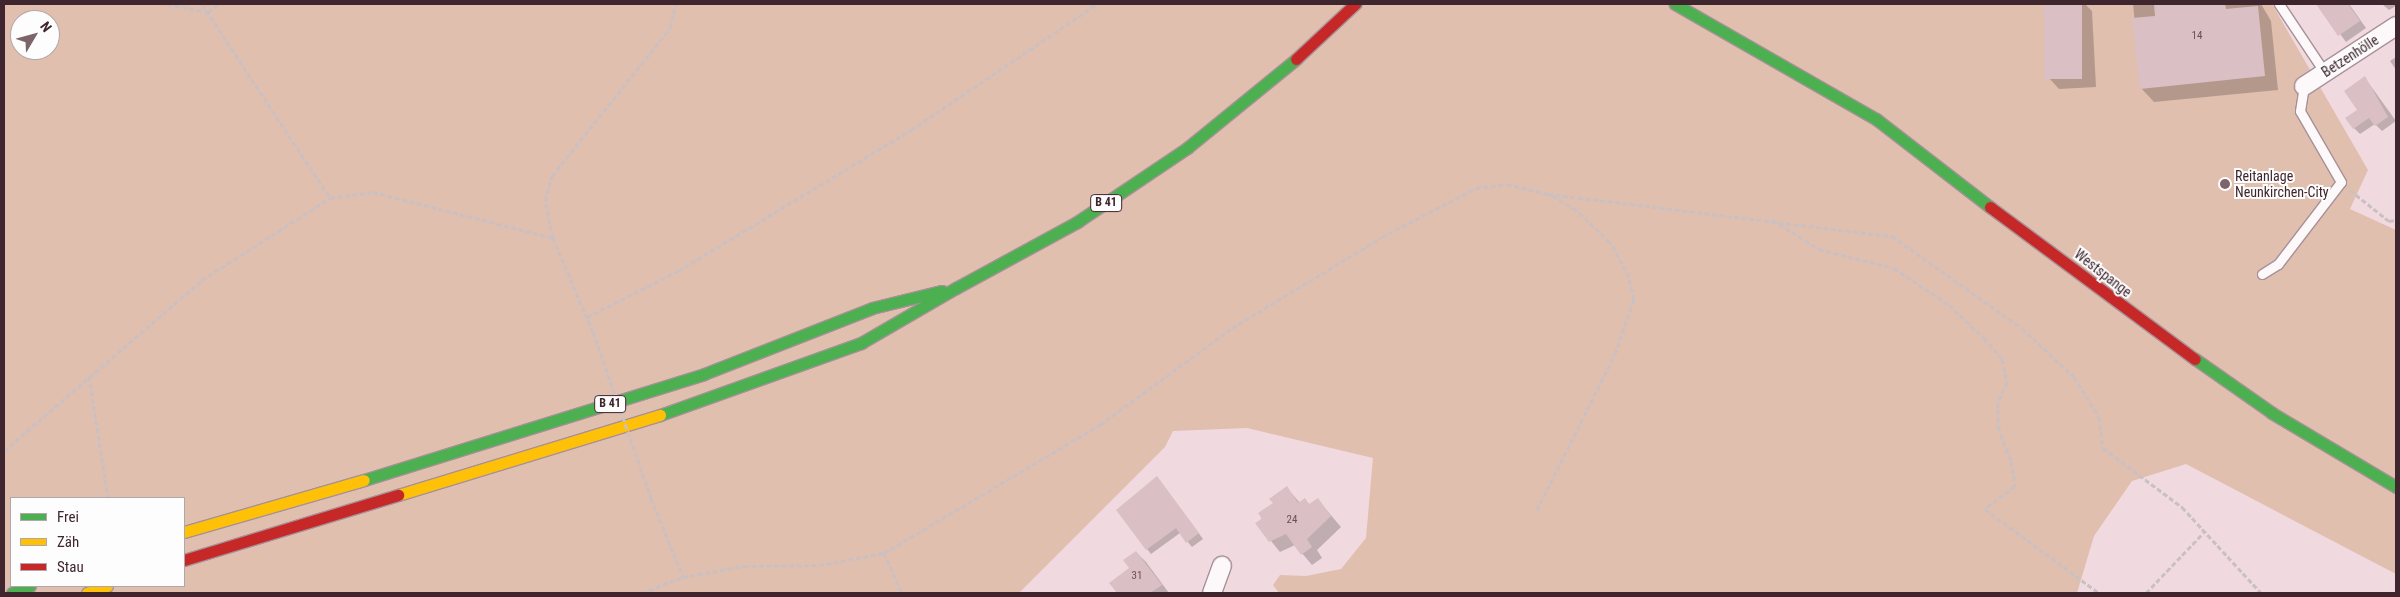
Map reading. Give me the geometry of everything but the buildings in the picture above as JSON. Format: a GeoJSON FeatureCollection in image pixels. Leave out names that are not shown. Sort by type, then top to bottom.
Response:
{"type":"FeatureCollection","features":[{"type":"Feature","properties":{"kind":"main road","name":"B 41"},"geometry":{"type":"LineString","coordinates":[[185,560],[713,399],[861,343],[956,288],[1078,222],[1186,148],[1269,84],[1355,4]]}},
{"type":"Feature","properties":{"kind":"main road","name":"Westspange"},"geometry":{"type":"LineString","coordinates":[[1675,4],[1798,73],[1914,144],[2128,312],[2272,413],[2396,487]]}},
{"type":"Feature","properties":{"kind":"main road","name":"B 41"},"geometry":{"type":"LineString","coordinates":[[185,532],[483,446],[704,374],[872,308],[956,288]]}},
{"type":"Feature","properties":{"kind":"main road"},"geometry":{"type":"LineString","coordinates":[[12,593],[27,587]]}},
{"type":"Feature","properties":{"kind":"main road"},"geometry":{"type":"LineString","coordinates":[[87,593],[104,587]]}},
{"type":"Feature","properties":{"kind":"street","name":"Betzenhölle"},"geometry":{"type":"LineString","coordinates":[[2304,86],[2396,26]]}},
{"type":"Feature","properties":{"kind":"street"},"geometry":{"type":"LineString","coordinates":[[1212,593],[1222,566]]}},
{"type":"Feature","properties":{"kind":"lane"},"geometry":{"type":"LineString","coordinates":[[2279,4],[2325,73]]}},
{"type":"Feature","properties":{"kind":"lane"},"geometry":{"type":"LineString","coordinates":[[2262,274],[2278,264],[2341,182],[2300,111],[2304,86]]}},
{"type":"Feature","properties":{"kind":"path"},"geometry":{"type":"LineString","coordinates":[[167,4],[208,12],[219,4]]}},
{"type":"Feature","properties":{"kind":"path"},"geometry":{"type":"LineString","coordinates":[[202,4],[330,198]]}},
{"type":"Feature","properties":{"kind":"path"},"geometry":{"type":"LineString","coordinates":[[676,4],[670,28],[552,176],[545,201],[553,238],[593,332],[651,498],[683,577]]}},
{"type":"Feature","properties":{"kind":"path"},"geometry":{"type":"LineString","coordinates":[[587,317],[678,271],[911,130],[1097,4]]}},
{"type":"Feature","properties":{"kind":"path"},"geometry":{"type":"LineString","coordinates":[[2341,182],[2388,221],[2396,220]]}},
{"type":"Feature","properties":{"kind":"path"},"geometry":{"type":"LineString","coordinates":[[642,593],[683,577],[744,566],[819,565],[884,553],[1100,425],[1232,328],[1382,237],[1476,188],[1507,184],[1548,194],[1834,226],[1892,236],[2022,328],[2074,377],[2099,417],[2103,448],[2182,507],[2261,593]]}},
{"type":"Feature","properties":{"kind":"path"},"geometry":{"type":"LineString","coordinates":[[4,451],[88,376],[202,280],[330,198],[373,192],[553,238]]}},
{"type":"Feature","properties":{"kind":"path"},"geometry":{"type":"LineString","coordinates":[[1536,510],[1614,354],[1634,299],[1629,277],[1610,242],[1576,210],[1548,194]]}},
{"type":"Feature","properties":{"kind":"path"},"geometry":{"type":"LineString","coordinates":[[1773,219],[1818,249],[1894,268],[1949,305],[1984,338],[2002,359],[2007,382],[1998,402],[1998,427],[2011,461],[2014,486],[1985,509],[2099,593]]}},
{"type":"Feature","properties":{"kind":"path"},"geometry":{"type":"LineString","coordinates":[[88,376],[108,497]]}},
{"type":"Feature","properties":{"kind":"path"},"geometry":{"type":"LineString","coordinates":[[2146,593],[2204,532]]}},
{"type":"Feature","properties":{"kind":"path"},"geometry":{"type":"LineString","coordinates":[[884,553],[902,593]]}},
{"type":"Feature","properties":{"kind":"shaded area"},"geometry":{"type":"Polygon","coordinates":[[[4,4],[2272,4],[2368,170],[2350,209],[2396,230],[2396,574],[2186,464],[2132,481],[2094,536],[2077,593],[1279,593],[1273,585],[1280,575],[1306,576],[1341,569],[1366,538],[1373,458],[1247,428],[1173,431],[1165,447],[1019,593],[4,593],[4,4]]]}},
{"type":"Feature","properties":{"kind":"traffic: fast"},"geometry":{"type":"LineString","coordinates":[[1675,4],[1876,119],[1990,207]]}},
{"type":"Feature","properties":{"kind":"traffic: fast"},"geometry":{"type":"LineString","coordinates":[[956,288],[1077,222],[1187,148],[1296,59]]}},
{"type":"Feature","properties":{"kind":"traffic: fast"},"geometry":{"type":"LineString","coordinates":[[660,415],[861,343],[956,288]]}},
{"type":"Feature","properties":{"kind":"traffic: fast"},"geometry":{"type":"LineString","coordinates":[[364,480],[704,374],[872,308],[942,291]]}},
{"type":"Feature","properties":{"kind":"traffic: fast"},"geometry":{"type":"LineString","coordinates":[[2195,359],[2272,413],[2396,487]]}},
{"type":"Feature","properties":{"kind":"traffic: fast"},"geometry":{"type":"LineString","coordinates":[[12,593],[27,587]]}},
{"type":"Feature","properties":{"kind":"traffic: slow"},"geometry":{"type":"LineString","coordinates":[[398,495],[660,415]]}},
{"type":"Feature","properties":{"kind":"traffic: slow"},"geometry":{"type":"LineString","coordinates":[[185,532],[364,480]]}},
{"type":"Feature","properties":{"kind":"traffic: slow"},"geometry":{"type":"LineString","coordinates":[[87,593],[104,587]]}},
{"type":"Feature","properties":{"kind":"traffic: jam"},"geometry":{"type":"LineString","coordinates":[[1296,59],[1355,4]]}},
{"type":"Feature","properties":{"kind":"traffic: jam"},"geometry":{"type":"LineString","coordinates":[[1990,207],[2195,359]]}},
{"type":"Feature","properties":{"kind":"traffic: jam"},"geometry":{"type":"LineString","coordinates":[[185,560],[398,495]]}},
{"type":"Feature","properties":{"kind":"place","name":"Reitanlage Neunkirchen-City"},"geometry":{"type":"Point","coordinates":[2225,184]}}]}
